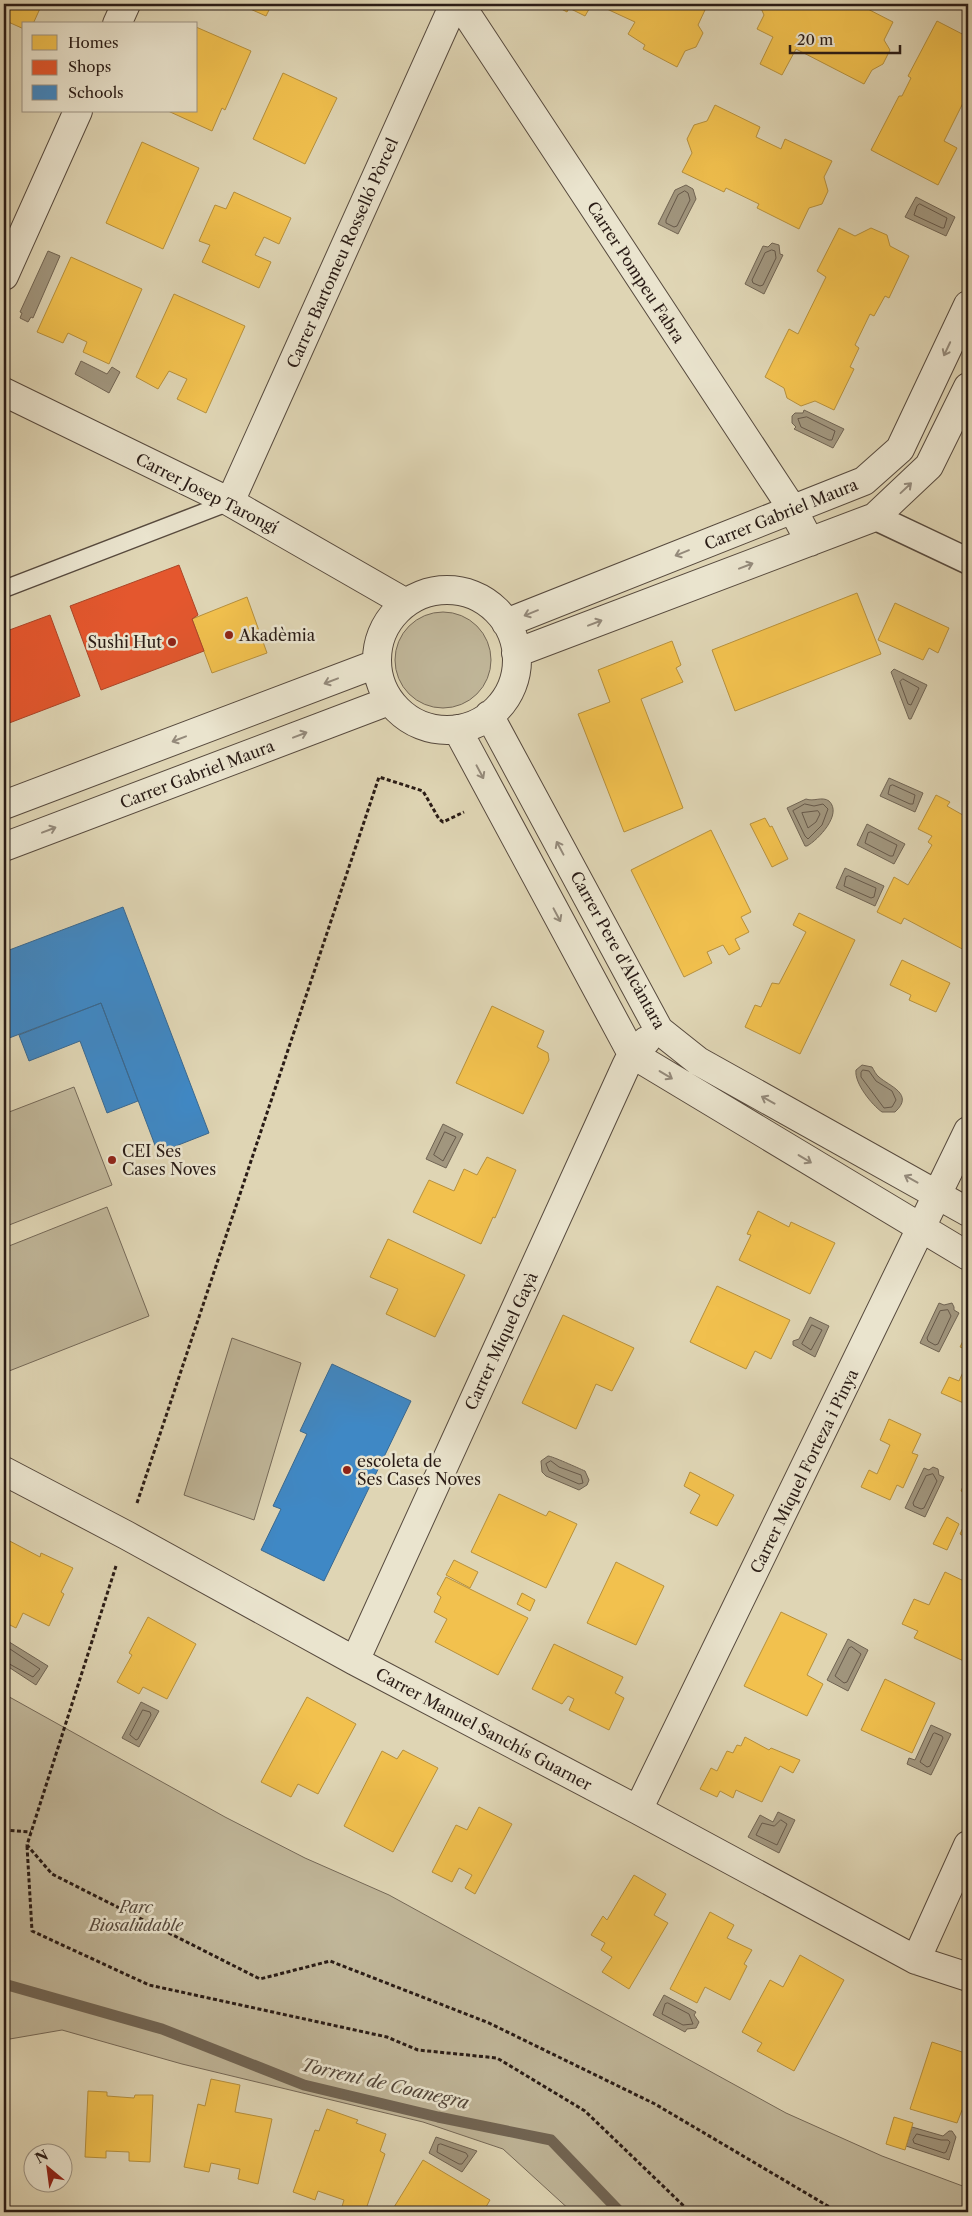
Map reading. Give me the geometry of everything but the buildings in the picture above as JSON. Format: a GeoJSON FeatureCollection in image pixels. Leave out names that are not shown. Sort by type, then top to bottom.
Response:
{"type":"FeatureCollection","features":[{"type":"Feature","properties":{"kind":"street"},"geometry":{"type":"LineString","coordinates":[[118,22],[126,4]]}},
{"type":"Feature","properties":{"kind":"street","name":"Carrer Bartomeu Rosselló Pòrcel"},"geometry":{"type":"LineString","coordinates":[[230,502],[454,4]]}},
{"type":"Feature","properties":{"kind":"street","name":"Carrer Pompeu Fabra"},"geometry":{"type":"LineString","coordinates":[[460,4],[793,510],[810,542]]}},
{"type":"Feature","properties":{"kind":"street"},"geometry":{"type":"LineString","coordinates":[[4,276],[78,112]]}},
{"type":"Feature","properties":{"kind":"street","name":"Carrer Gabriel Maura"},"geometry":{"type":"LineString","coordinates":[[506,623],[864,481],[900,449],[968,305]]}},
{"type":"Feature","properties":{"kind":"street"},"geometry":{"type":"LineString","coordinates":[[516,653],[874,517],[929,466],[968,387]]}},
{"type":"Feature","properties":{"kind":"street","name":"Carrer Josep Tarongí"},"geometry":{"type":"LineString","coordinates":[[4,392],[230,502],[406,603]]}},
{"type":"Feature","properties":{"kind":"street"},"geometry":{"type":"LineString","coordinates":[[874,517],[968,561]]}},
{"type":"Feature","properties":{"kind":"street"},"geometry":{"type":"LineString","coordinates":[[446,590],[466,593],[482,600],[495,610],[506,623],[513,638],[516,653],[516,674],[509,693],[497,710],[480,722],[457,729],[434,730],[416,723],[400,713],[389,701],[380,684],[376,664],[379,641],[389,620],[406,603],[425,593],[446,590]]}},
{"type":"Feature","properties":{"kind":"street"},"geometry":{"type":"LineString","coordinates":[[4,805],[376,664]]}},
{"type":"Feature","properties":{"kind":"street","name":"Carrer Gabriel Maura"},"geometry":{"type":"LineString","coordinates":[[4,847],[389,701]]}},
{"type":"Feature","properties":{"kind":"street","name":"Carrer Pere d'Alcàntara"},"geometry":{"type":"LineString","coordinates":[[489,715],[659,1030],[698,1061],[968,1212]]}},
{"type":"Feature","properties":{"kind":"street"},"geometry":{"type":"LineString","coordinates":[[457,729],[632,1054],[968,1256]]}},
{"type":"Feature","properties":{"kind":"street","name":"Carrer Miquel Gayà"},"geometry":{"type":"LineString","coordinates":[[355,1661],[632,1054],[659,1030]]}},
{"type":"Feature","properties":{"kind":"street","name":"Carrer Miquel Forteza i Pinya"},"geometry":{"type":"LineString","coordinates":[[638,1810],[968,1131]]}},
{"type":"Feature","properties":{"kind":"street","name":"Carrer Manuel Sanchís Guarner"},"geometry":{"type":"LineString","coordinates":[[4,1471],[126,1535],[355,1661],[638,1810],[916,1960],[968,1977]]}},
{"type":"Feature","properties":{"kind":"street"},"geometry":{"type":"LineString","coordinates":[[916,1960],[968,1845]]}},
{"type":"Feature","properties":{"kind":"lane"},"geometry":{"type":"LineString","coordinates":[[4,589],[230,502]]}},
{"type":"Feature","properties":{"kind":"path"},"geometry":{"type":"LineString","coordinates":[[379,778],[423,792],[439,819],[443,822],[469,808]]}},
{"type":"Feature","properties":{"kind":"path"},"geometry":{"type":"LineString","coordinates":[[4,1830],[31,1832]]}},
{"type":"Feature","properties":{"kind":"path"},"geometry":{"type":"LineString","coordinates":[[27,1845],[32,1930],[149,1985],[387,2037],[418,2050],[497,2058],[585,2111],[690,2212]]}},
{"type":"Feature","properties":{"kind":"green space"},"geometry":{"type":"Polygon","coordinates":[[[443,612],[461,616],[477,626],[487,642],[491,660],[487,678],[477,694],[461,704],[443,708],[425,704],[409,694],[399,678],[395,660],[399,642],[409,626],[425,616],[443,612]]]}},
{"type":"Feature","properties":{"kind":"green space"},"geometry":{"type":"Polygon","coordinates":[[[74,1087],[112,1185],[4,1227],[4,1114],[74,1087]]]}},
{"type":"Feature","properties":{"kind":"green space"},"geometry":{"type":"Polygon","coordinates":[[[107,1207],[149,1316],[4,1373],[4,1248],[107,1207]]]}},
{"type":"Feature","properties":{"kind":"green space"},"geometry":{"type":"Polygon","coordinates":[[[232,1338],[301,1363],[254,1520],[184,1495],[232,1338]]]}},
{"type":"Feature","properties":{"kind":"green space","name":"Parc Biosaludable"},"geometry":{"type":"Polygon","coordinates":[[[4,1694],[225,1817],[305,1858],[389,1895],[786,2113],[882,2156],[968,2188],[968,2212],[572,2212],[503,2149],[423,2122],[182,2064],[62,2030],[4,2040],[4,1694]]]}},
{"type":"Feature","properties":{"kind":"water"},"geometry":{"type":"Polygon","coordinates":[[[686,185],[693,189],[696,199],[678,234],[658,224],[675,190],[686,185]]]}},
{"type":"Feature","properties":{"kind":"water"},"geometry":{"type":"Polygon","coordinates":[[[916,197],[955,217],[946,236],[905,217],[916,197]]]}},
{"type":"Feature","properties":{"kind":"water"},"geometry":{"type":"Polygon","coordinates":[[[772,243],[779,245],[780,254],[783,255],[764,294],[745,284],[763,246],[768,247],[772,243]]]}},
{"type":"Feature","properties":{"kind":"water"},"geometry":{"type":"Polygon","coordinates":[[[48,251],[60,256],[33,318],[31,317],[28,322],[20,318],[22,313],[20,312],[48,251]]]}},
{"type":"Feature","properties":{"kind":"water"},"geometry":{"type":"Polygon","coordinates":[[[81,361],[107,374],[112,367],[120,372],[109,393],[75,374],[81,361]]]}},
{"type":"Feature","properties":{"kind":"water"},"geometry":{"type":"Polygon","coordinates":[[[804,410],[844,429],[833,448],[794,429],[796,427],[792,423],[792,416],[795,413],[803,413],[804,410]]]}},
{"type":"Feature","properties":{"kind":"water"},"geometry":{"type":"Polygon","coordinates":[[[894,669],[927,685],[911,719],[909,719],[891,672],[894,669]]]}},
{"type":"Feature","properties":{"kind":"water"},"geometry":{"type":"Polygon","coordinates":[[[889,778],[923,793],[915,812],[880,796],[889,778]]]}},
{"type":"Feature","properties":{"kind":"water"},"geometry":{"type":"Polygon","coordinates":[[[806,799],[829,801],[833,806],[833,813],[822,833],[812,843],[805,846],[787,808],[806,799]]]}},
{"type":"Feature","properties":{"kind":"water"},"geometry":{"type":"Polygon","coordinates":[[[867,824],[905,844],[894,864],[857,845],[867,824]]]}},
{"type":"Feature","properties":{"kind":"water"},"geometry":{"type":"Polygon","coordinates":[[[845,868],[884,886],[875,906],[836,888],[845,868]]]}},
{"type":"Feature","properties":{"kind":"water"},"geometry":{"type":"Polygon","coordinates":[[[862,1065],[872,1067],[878,1076],[894,1087],[901,1095],[900,1106],[895,1112],[882,1112],[864,1093],[856,1075],[856,1070],[862,1065]]]}},
{"type":"Feature","properties":{"kind":"water"},"geometry":{"type":"Polygon","coordinates":[[[443,1124],[463,1134],[446,1168],[426,1159],[443,1124]]]}},
{"type":"Feature","properties":{"kind":"water"},"geometry":{"type":"Polygon","coordinates":[[[939,1303],[944,1305],[952,1303],[954,1310],[959,1313],[939,1352],[920,1343],[939,1303]]]}},
{"type":"Feature","properties":{"kind":"water"},"geometry":{"type":"Polygon","coordinates":[[[810,1317],[829,1326],[815,1357],[793,1345],[793,1341],[799,1339],[810,1317]]]}},
{"type":"Feature","properties":{"kind":"water"},"geometry":{"type":"Polygon","coordinates":[[[548,1456],[585,1471],[589,1480],[587,1485],[579,1490],[546,1476],[542,1472],[541,1461],[548,1456]]]}},
{"type":"Feature","properties":{"kind":"water"},"geometry":{"type":"Polygon","coordinates":[[[933,1467],[938,1469],[939,1475],[944,1477],[925,1517],[905,1508],[924,1468],[929,1470],[933,1467]]]}},
{"type":"Feature","properties":{"kind":"water"},"geometry":{"type":"Polygon","coordinates":[[[848,1639],[868,1650],[848,1691],[827,1680],[848,1639]]]}},
{"type":"Feature","properties":{"kind":"water"},"geometry":{"type":"Polygon","coordinates":[[[6,1640],[48,1666],[36,1685],[4,1664],[4,1643],[6,1640]]]}},
{"type":"Feature","properties":{"kind":"water"},"geometry":{"type":"Polygon","coordinates":[[[141,1702],[159,1711],[139,1747],[122,1738],[141,1702]]]}},
{"type":"Feature","properties":{"kind":"water"},"geometry":{"type":"Polygon","coordinates":[[[931,1725],[951,1734],[931,1775],[907,1764],[909,1758],[915,1760],[931,1725]]]}},
{"type":"Feature","properties":{"kind":"water"},"geometry":{"type":"Polygon","coordinates":[[[778,1812],[795,1820],[779,1853],[748,1837],[760,1815],[773,1822],[778,1812]]]}},
{"type":"Feature","properties":{"kind":"water"},"geometry":{"type":"Polygon","coordinates":[[[664,1995],[696,2012],[694,2015],[699,2022],[696,2028],[687,2029],[685,2032],[653,2015],[664,1995]]]}},
{"type":"Feature","properties":{"kind":"water"},"geometry":{"type":"Polygon","coordinates":[[[912,2127],[943,2136],[952,2131],[956,2137],[949,2160],[906,2146],[912,2127]]]}},
{"type":"Feature","properties":{"kind":"water"},"geometry":{"type":"Polygon","coordinates":[[[436,2137],[477,2151],[462,2172],[429,2153],[436,2137]]]}},
{"type":"Feature","properties":{"kind":"waterway","name":"Torrent de Coanegra"},"geometry":{"type":"LineString","coordinates":[[4,1984],[162,2029],[304,2085],[438,2117],[551,2140],[620,2212]]}},
{"type":"Feature","properties":{"kind":"place","name":"Akadèmia"},"geometry":{"type":"Point","coordinates":[229,635]}},
{"type":"Feature","properties":{"kind":"place","name":"Sushi Hut"},"geometry":{"type":"Point","coordinates":[172,642]}},
{"type":"Feature","properties":{"kind":"place","name":"CEI Ses Cases Noves"},"geometry":{"type":"Point","coordinates":[112,1160]}},
{"type":"Feature","properties":{"kind":"place","name":"escoleta de Ses Cases Noves"},"geometry":{"type":"Point","coordinates":[347,1470]}}]}
